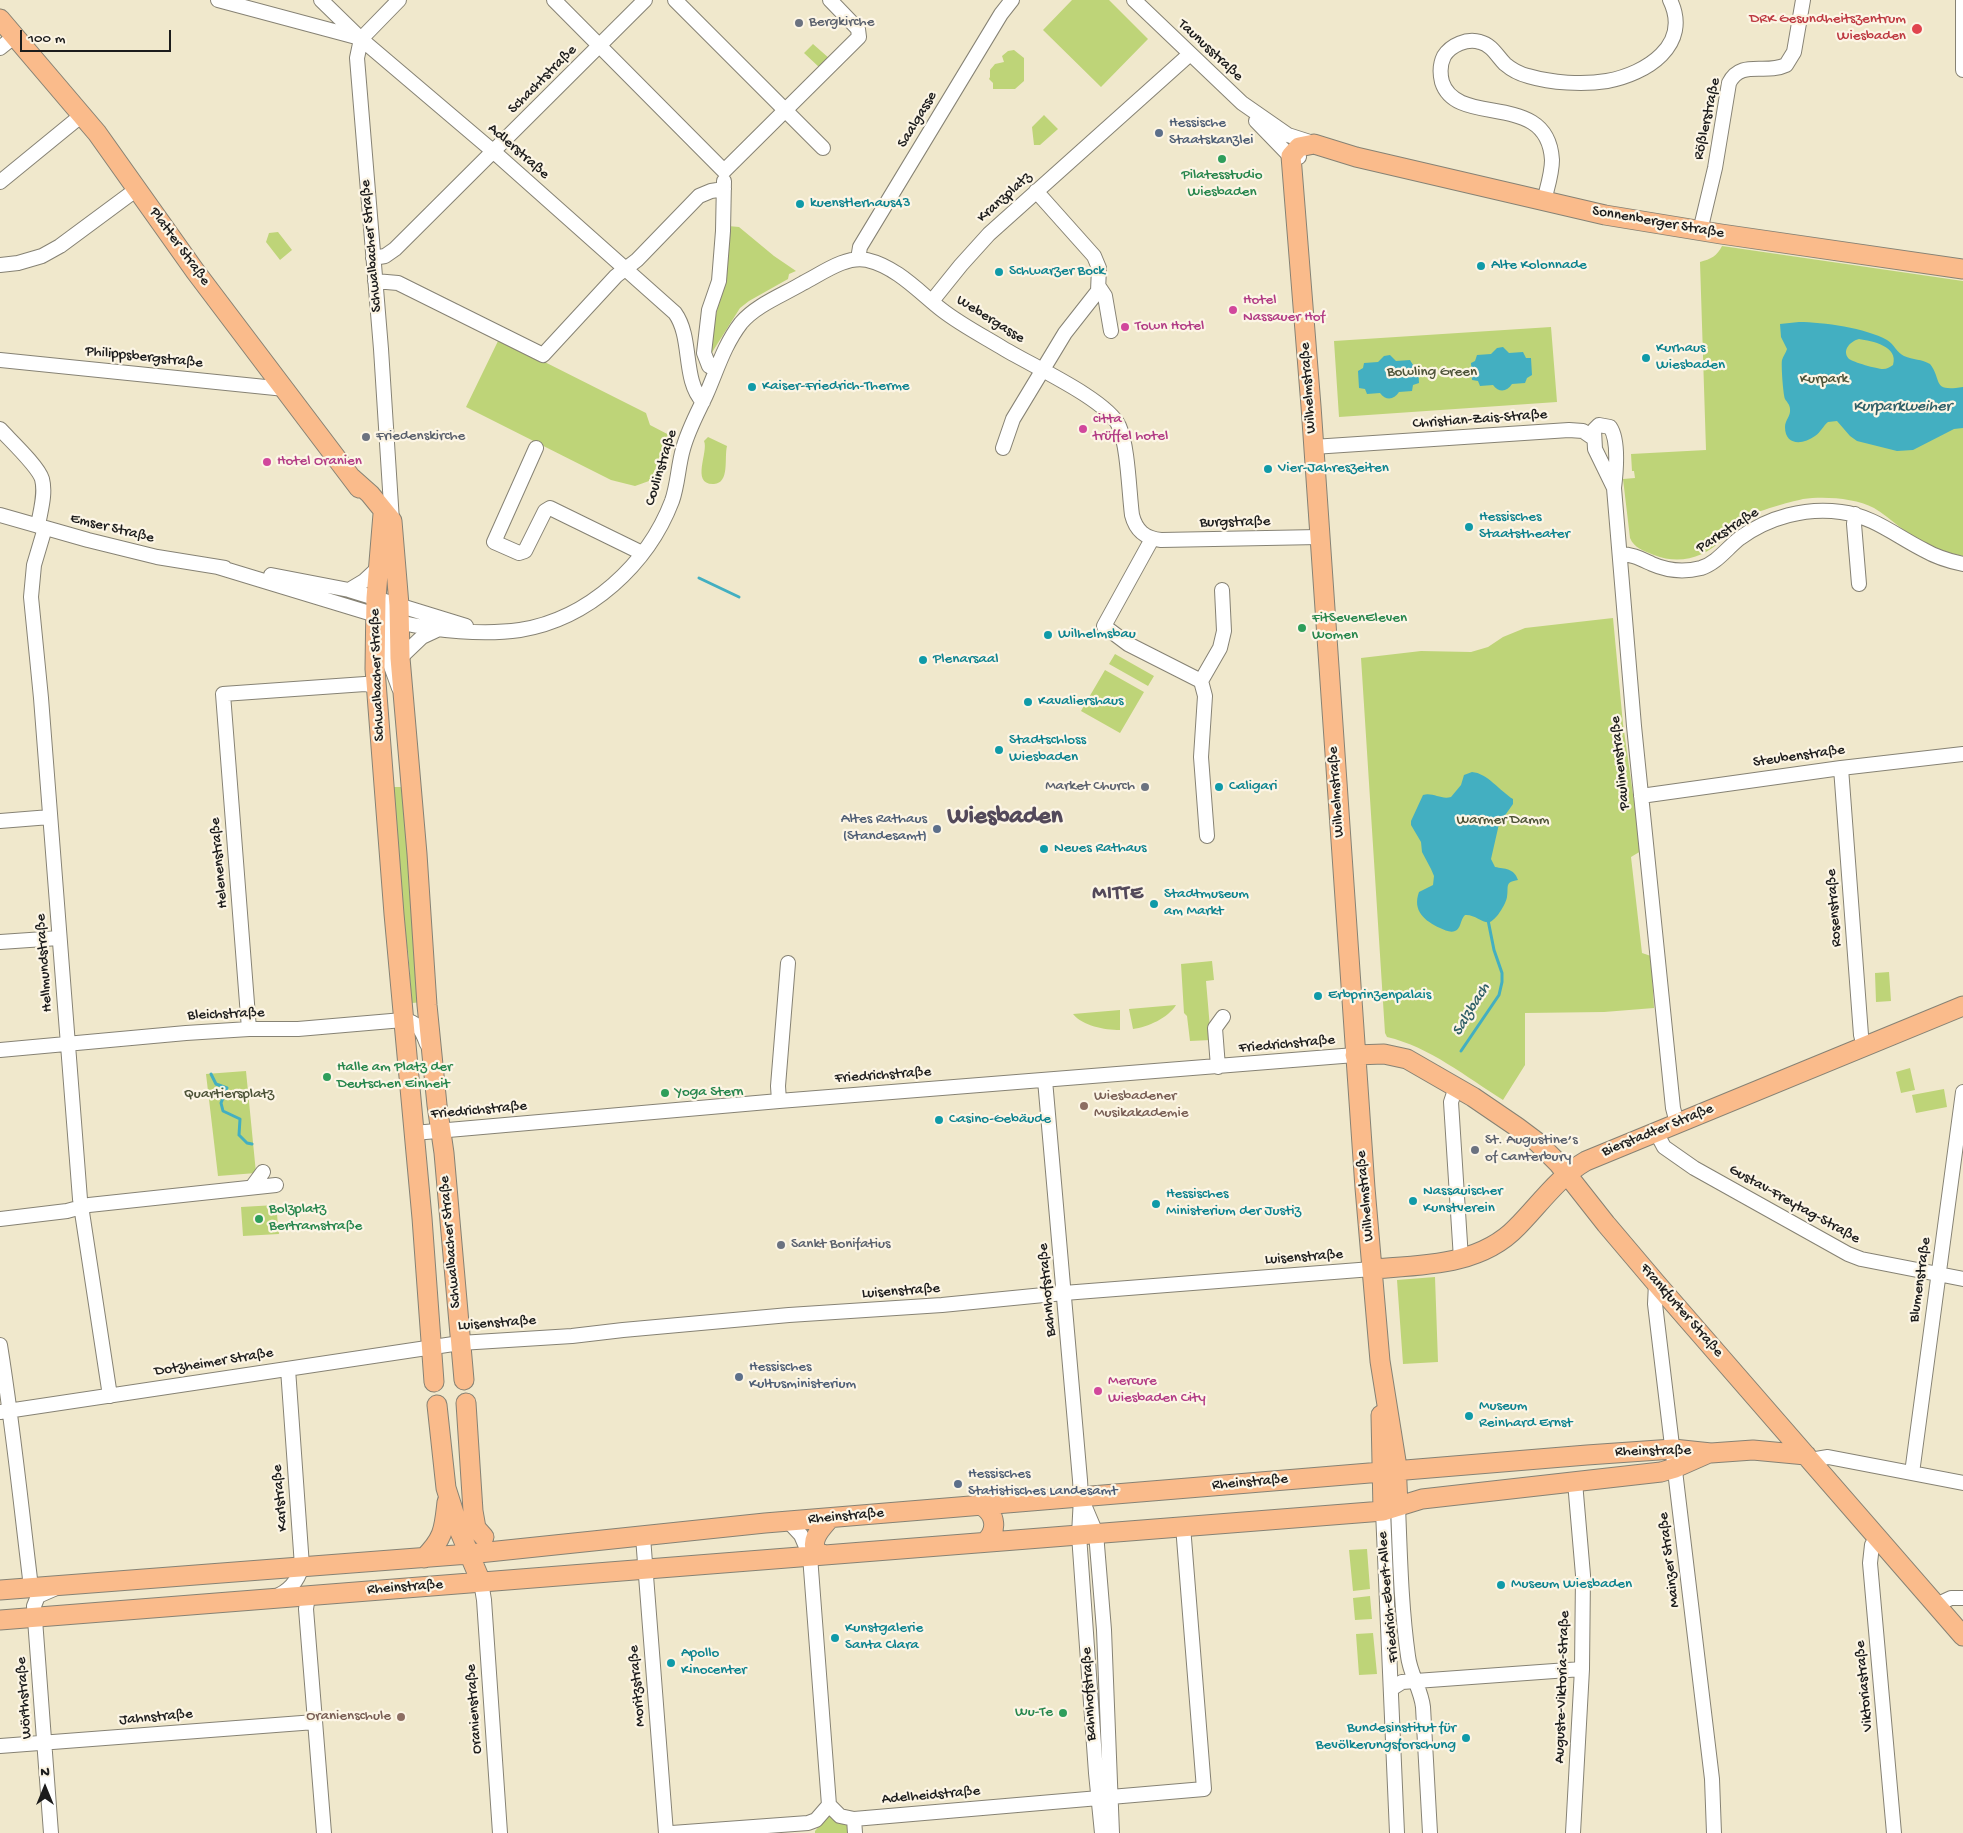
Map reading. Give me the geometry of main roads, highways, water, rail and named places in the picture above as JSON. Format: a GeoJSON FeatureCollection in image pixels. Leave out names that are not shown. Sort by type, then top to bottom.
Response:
{"type":"FeatureCollection","features":[{"type":"Feature","properties":{"kind":"main road","name":"Platter Straße"},"geometry":{"type":"LineString","coordinates":[[0,19],[7,42],[82,115],[137,188],[195,271],[352,478],[370,494],[386,517]]}},
{"type":"Feature","properties":{"kind":"main road","name":"Sonnenberger Straße"},"geometry":{"type":"LineString","coordinates":[[1296,154],[1304,145],[1314,144],[1356,157],[1605,215],[1700,231],[1963,269]]}},
{"type":"Feature","properties":{"kind":"main road","name":"Sonnenberger Straße"},"geometry":{"type":"LineString","coordinates":[[1296,154],[1356,157]]}},
{"type":"Feature","properties":{"kind":"main road","name":"Wilhelmstraße"},"geometry":{"type":"LineString","coordinates":[[1296,154],[1300,198],[1298,223],[1319,537],[1355,1055],[1389,1472],[1390,1508]]}},
{"type":"Feature","properties":{"kind":"main road","name":"Schwalbacher Straße"},"geometry":{"type":"LineString","coordinates":[[386,517],[379,567],[387,612],[400,658],[411,777],[427,1005],[441,1130],[464,1380]]}},
{"type":"Feature","properties":{"kind":"main road","name":"Schwalbacher Straße"},"geometry":{"type":"LineString","coordinates":[[386,517],[387,612],[376,686],[434,1382]]}},
{"type":"Feature","properties":{"kind":"main road"},"geometry":{"type":"LineString","coordinates":[[386,805],[411,777]]}},
{"type":"Feature","properties":{"kind":"main road","name":"Bierstadter Straße"},"geometry":{"type":"LineString","coordinates":[[1372,1269],[1439,1264],[1461,1259],[1487,1248],[1509,1235],[1567,1174],[1586,1161],[1963,1006]]}},
{"type":"Feature","properties":{"kind":"main road","name":"Frankfurter Straße"},"geometry":{"type":"LineString","coordinates":[[1355,1055],[1384,1054],[1408,1059],[1456,1086],[1537,1142],[1567,1174],[1656,1283],[1963,1636]]}},
{"type":"Feature","properties":{"kind":"main road"},"geometry":{"type":"LineString","coordinates":[[414,1132],[426,1121],[437,1105]]}},
{"type":"Feature","properties":{"kind":"main road"},"geometry":{"type":"LineString","coordinates":[[466,1403],[473,1511],[476,1528],[484,1537]]}},
{"type":"Feature","properties":{"kind":"main road"},"geometry":{"type":"LineString","coordinates":[[437,1405],[441,1453],[448,1496],[481,1582]]}},
{"type":"Feature","properties":{"kind":"main road"},"geometry":{"type":"LineString","coordinates":[[1753,1450],[1791,1438]]}},
{"type":"Feature","properties":{"kind":"main road","name":"Rheinstraße"},"geometry":{"type":"LineString","coordinates":[[0,1590],[424,1558],[830,1518],[1528,1460],[1673,1449],[1710,1453],[1753,1450]]}},
{"type":"Feature","properties":{"kind":"main road"},"geometry":{"type":"LineString","coordinates":[[1753,1450],[1808,1457]]}},
{"type":"Feature","properties":{"kind":"main road","name":"Rheinstraße"},"geometry":{"type":"LineString","coordinates":[[0,1620],[817,1556],[1390,1508],[1422,1499],[1661,1472],[1710,1453]]}},
{"type":"Feature","properties":{"kind":"main road"},"geometry":{"type":"LineString","coordinates":[[1528,1460],[1522,1464],[1519,1474],[1521,1481],[1530,1487]]}},
{"type":"Feature","properties":{"kind":"main road"},"geometry":{"type":"LineString","coordinates":[[424,1558],[442,1536],[448,1496]]}},
{"type":"Feature","properties":{"kind":"main road"},"geometry":{"type":"LineString","coordinates":[[982,1506],[990,1512],[994,1523],[993,1532],[985,1542]]}},
{"type":"Feature","properties":{"kind":"main road"},"geometry":{"type":"LineString","coordinates":[[817,1556],[814,1542],[816,1535],[830,1518]]}},
{"type":"Feature","properties":{"kind":"main road"},"geometry":{"type":"LineString","coordinates":[[456,1521],[473,1532],[510,1549]]}},
{"type":"Feature","properties":{"kind":"water","name":"Kurparkweiher"},"geometry":{"type":"Polygon","coordinates":[[[1809,322],[1868,332],[1887,340],[1904,356],[1930,364],[1939,384],[1946,388],[1963,387],[1963,428],[1954,429],[1913,450],[1897,451],[1857,441],[1837,421],[1828,422],[1810,439],[1800,442],[1791,441],[1788,438],[1785,427],[1790,409],[1785,399],[1782,379],[1782,359],[1787,349],[1781,337],[1780,324],[1809,322]],[[1859,339],[1848,346],[1846,352],[1849,359],[1880,369],[1886,369],[1893,365],[1894,359],[1888,349],[1877,343],[1859,339]]]}},
{"type":"Feature","properties":{"kind":"water"},"geometry":{"type":"Polygon","coordinates":[[[1503,347],[1509,353],[1523,352],[1526,358],[1531,358],[1532,375],[1527,378],[1525,383],[1512,384],[1508,389],[1500,390],[1493,385],[1480,386],[1478,381],[1472,380],[1471,363],[1475,361],[1477,355],[1491,354],[1497,348],[1503,347]]]}},
{"type":"Feature","properties":{"kind":"water"},"geometry":{"type":"Polygon","coordinates":[[[1390,355],[1396,361],[1410,360],[1413,365],[1418,366],[1419,383],[1413,385],[1412,391],[1399,392],[1395,397],[1387,398],[1380,393],[1367,394],[1365,389],[1359,388],[1358,371],[1363,368],[1364,363],[1378,362],[1384,356],[1390,355]]]}},
{"type":"Feature","properties":{"kind":"water"},"geometry":{"type":"Polygon","coordinates":[[[1472,772],[1488,779],[1513,799],[1513,804],[1499,824],[1491,859],[1495,867],[1512,871],[1518,880],[1509,884],[1505,903],[1493,920],[1485,922],[1465,915],[1457,930],[1453,932],[1440,928],[1425,919],[1417,905],[1419,892],[1433,885],[1434,876],[1422,852],[1421,842],[1411,825],[1411,821],[1423,795],[1451,797],[1461,785],[1464,775],[1472,772]]]}},
{"type":"Feature","properties":{"kind":"waterway"},"geometry":{"type":"LineString","coordinates":[[699,578],[739,597]]}},
{"type":"Feature","properties":{"kind":"waterway","name":"Salzbach"},"geometry":{"type":"LineString","coordinates":[[1461,1051],[1499,995],[1502,982],[1502,973],[1494,950],[1488,920]]}},
{"type":"Feature","properties":{"kind":"waterway"},"geometry":{"type":"LineString","coordinates":[[211,1074],[216,1084],[227,1088],[221,1103],[223,1111],[240,1119],[239,1135],[247,1143],[252,1144]]}},
{"type":"Feature","properties":{"kind":"place","name":"Bergkirche"},"geometry":{"type":"Point","coordinates":[799,23]}},
{"type":"Feature","properties":{"kind":"place","name":"DRK Gesundheitszentrum Wiesbaden"},"geometry":{"type":"Point","coordinates":[1917,29]}},
{"type":"Feature","properties":{"kind":"place","name":"Hessische Staatskanzlei"},"geometry":{"type":"Point","coordinates":[1159,133]}},
{"type":"Feature","properties":{"kind":"place","name":"Pilatesstudio Wiesbaden"},"geometry":{"type":"Point","coordinates":[1222,159]}},
{"type":"Feature","properties":{"kind":"place","name":"kuenstlerhaus43"},"geometry":{"type":"Point","coordinates":[800,204]}},
{"type":"Feature","properties":{"kind":"place","name":"Alte Kolonnade"},"geometry":{"type":"Point","coordinates":[1481,266]}},
{"type":"Feature","properties":{"kind":"place","name":"Schwarzer Bock"},"geometry":{"type":"Point","coordinates":[999,272]}},
{"type":"Feature","properties":{"kind":"place","name":"Hotel Nassauer Hof"},"geometry":{"type":"Point","coordinates":[1233,310]}},
{"type":"Feature","properties":{"kind":"place","name":"Town Hotel"},"geometry":{"type":"Point","coordinates":[1125,327]}},
{"type":"Feature","properties":{"kind":"place","name":"Kurhaus Wiesbaden"},"geometry":{"type":"Point","coordinates":[1646,358]}},
{"type":"Feature","properties":{"kind":"place","name":"Kaiser-Friedrich-Therme"},"geometry":{"type":"Point","coordinates":[752,387]}},
{"type":"Feature","properties":{"kind":"place","name":"citta trüffel hotel"},"geometry":{"type":"Point","coordinates":[1083,429]}},
{"type":"Feature","properties":{"kind":"place","name":"Friedenskirche"},"geometry":{"type":"Point","coordinates":[366,437]}},
{"type":"Feature","properties":{"kind":"place","name":"Hotel Oranien"},"geometry":{"type":"Point","coordinates":[267,462]}},
{"type":"Feature","properties":{"kind":"place","name":"Vier-Jahreszeiten"},"geometry":{"type":"Point","coordinates":[1268,469]}},
{"type":"Feature","properties":{"kind":"place","name":"Hessisches Staatstheater"},"geometry":{"type":"Point","coordinates":[1469,527]}},
{"type":"Feature","properties":{"kind":"place","name":"FitSevenEleven Women"},"geometry":{"type":"Point","coordinates":[1302,628]}},
{"type":"Feature","properties":{"kind":"place","name":"Wilhelmsbau"},"geometry":{"type":"Point","coordinates":[1048,635]}},
{"type":"Feature","properties":{"kind":"place","name":"Plenarsaal"},"geometry":{"type":"Point","coordinates":[923,660]}},
{"type":"Feature","properties":{"kind":"place","name":"Kavaliershaus"},"geometry":{"type":"Point","coordinates":[1028,702]}},
{"type":"Feature","properties":{"kind":"place","name":"Stadtschloss Wiesbaden"},"geometry":{"type":"Point","coordinates":[999,750]}},
{"type":"Feature","properties":{"kind":"place","name":"Market Church"},"geometry":{"type":"Point","coordinates":[1145,787]}},
{"type":"Feature","properties":{"kind":"place","name":"Caligari"},"geometry":{"type":"Point","coordinates":[1219,787]}},
{"type":"Feature","properties":{"kind":"place","name":"Altes Rathaus (Standesamt)"},"geometry":{"type":"Point","coordinates":[937,829]}},
{"type":"Feature","properties":{"kind":"place","name":"Neues Rathaus"},"geometry":{"type":"Point","coordinates":[1044,849]}},
{"type":"Feature","properties":{"kind":"place","name":"Stadtmuseum am Markt"},"geometry":{"type":"Point","coordinates":[1154,904]}},
{"type":"Feature","properties":{"kind":"place","name":"Erbprinzenpalais"},"geometry":{"type":"Point","coordinates":[1318,996]}},
{"type":"Feature","properties":{"kind":"place","name":"Halle am Platz der Deutschen Einheit"},"geometry":{"type":"Point","coordinates":[327,1077]}},
{"type":"Feature","properties":{"kind":"place","name":"Yoga Stern"},"geometry":{"type":"Point","coordinates":[665,1093]}},
{"type":"Feature","properties":{"kind":"place","name":"Wiesbadener Musikakademie"},"geometry":{"type":"Point","coordinates":[1084,1106]}},
{"type":"Feature","properties":{"kind":"place","name":"Casino-Gebäude"},"geometry":{"type":"Point","coordinates":[939,1120]}},
{"type":"Feature","properties":{"kind":"place","name":"St. Augustine’s of Canterbury"},"geometry":{"type":"Point","coordinates":[1475,1150]}},
{"type":"Feature","properties":{"kind":"place","name":"Nassauischer Kunstverein"},"geometry":{"type":"Point","coordinates":[1413,1201]}},
{"type":"Feature","properties":{"kind":"place","name":"Hessisches Ministerium der Justiz"},"geometry":{"type":"Point","coordinates":[1156,1204]}},
{"type":"Feature","properties":{"kind":"place","name":"Bolzplatz Bertramstraße"},"geometry":{"type":"Point","coordinates":[259,1219]}},
{"type":"Feature","properties":{"kind":"place","name":"Sankt Bonifatius"},"geometry":{"type":"Point","coordinates":[781,1245]}},
{"type":"Feature","properties":{"kind":"place","name":"Hessisches Kultusministerium"},"geometry":{"type":"Point","coordinates":[739,1377]}},
{"type":"Feature","properties":{"kind":"place","name":"Mercure Wiesbaden City"},"geometry":{"type":"Point","coordinates":[1098,1391]}},
{"type":"Feature","properties":{"kind":"place","name":"Museum Reinhard Ernst"},"geometry":{"type":"Point","coordinates":[1469,1416]}},
{"type":"Feature","properties":{"kind":"place","name":"Hessisches Statistisches Landesamt"},"geometry":{"type":"Point","coordinates":[958,1484]}},
{"type":"Feature","properties":{"kind":"place","name":"Museum Wiesbaden"},"geometry":{"type":"Point","coordinates":[1501,1585]}},
{"type":"Feature","properties":{"kind":"place","name":"Kunstgalerie Santa Clara"},"geometry":{"type":"Point","coordinates":[835,1638]}},
{"type":"Feature","properties":{"kind":"place","name":"Apollo Kinocenter"},"geometry":{"type":"Point","coordinates":[671,1663]}},
{"type":"Feature","properties":{"kind":"place","name":"Wu-Te"},"geometry":{"type":"Point","coordinates":[1063,1713]}},
{"type":"Feature","properties":{"kind":"place","name":"Oranienschule"},"geometry":{"type":"Point","coordinates":[401,1717]}},
{"type":"Feature","properties":{"kind":"place","name":"Bundesinstitut für Bevölkerungsforschung"},"geometry":{"type":"Point","coordinates":[1466,1738]}},
{"type":"Feature","properties":{"kind":"district","name":"Wiesbaden"},"geometry":{"type":"Point","coordinates":[1005,818]}},
{"type":"Feature","properties":{"kind":"district","name":"MITTE"},"geometry":{"type":"Point","coordinates":[1118,895]}},
{"type":"Feature","properties":{"kind":"park label","name":"Bowling Green"},"geometry":{"type":"Point","coordinates":[1432,373]}},
{"type":"Feature","properties":{"kind":"park label","name":"Kurpark"},"geometry":{"type":"Point","coordinates":[1824,380]}},
{"type":"Feature","properties":{"kind":"park label","name":"Warmer Damm"},"geometry":{"type":"Point","coordinates":[1503,821]}},
{"type":"Feature","properties":{"kind":"park label","name":"Quartiersplatz"},"geometry":{"type":"Point","coordinates":[229,1095]}}]}
